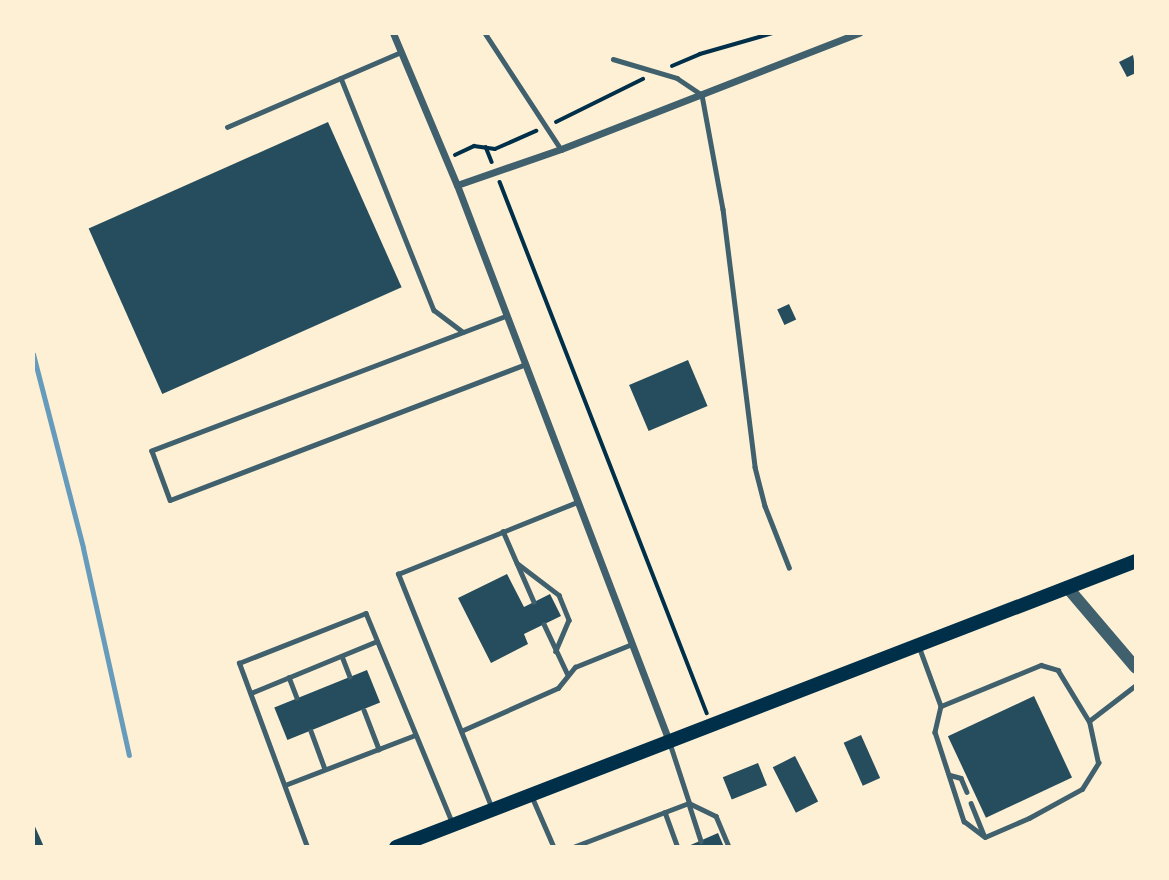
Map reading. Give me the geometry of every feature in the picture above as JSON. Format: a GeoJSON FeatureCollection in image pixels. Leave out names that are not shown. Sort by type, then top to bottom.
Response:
{"type":"FeatureCollection","features":[{"type":"Feature","properties":{"kind":"main road"},"geometry":{"type":"LineString","coordinates":[[396,847],[1136,561]]}},
{"type":"Feature","properties":{"kind":"street"},"geometry":{"type":"LineString","coordinates":[[393,33],[457,185],[669,741]]}},
{"type":"Feature","properties":{"kind":"street"},"geometry":{"type":"LineString","coordinates":[[457,185],[561,149],[859,33]]}},
{"type":"Feature","properties":{"kind":"street"},"geometry":{"type":"LineString","coordinates":[[1067,587],[1136,668]]}},
{"type":"Feature","properties":{"kind":"lane"},"geometry":{"type":"LineString","coordinates":[[485,33],[561,149]]}},
{"type":"Feature","properties":{"kind":"lane"},"geometry":{"type":"LineString","coordinates":[[227,127],[402,52]]}},
{"type":"Feature","properties":{"kind":"lane"},"geometry":{"type":"LineString","coordinates":[[613,60],[677,78],[702,95],[723,209],[755,467],[765,506],[789,567]]}},
{"type":"Feature","properties":{"kind":"lane"},"geometry":{"type":"LineString","coordinates":[[341,78],[434,310],[464,332]]}},
{"type":"Feature","properties":{"kind":"lane"},"geometry":{"type":"LineString","coordinates":[[507,316],[152,451],[170,500],[526,364]]}},
{"type":"Feature","properties":{"kind":"lane"},"geometry":{"type":"LineString","coordinates":[[492,810],[398,574],[579,502]]}},
{"type":"Feature","properties":{"kind":"lane"},"geometry":{"type":"LineString","coordinates":[[503,531],[534,602]]}},
{"type":"Feature","properties":{"kind":"lane"},"geometry":{"type":"LineString","coordinates":[[517,563],[559,595],[569,620],[556,651]]}},
{"type":"Feature","properties":{"kind":"lane"},"geometry":{"type":"LineString","coordinates":[[307,847],[239,663],[366,613],[453,825]]}},
{"type":"Feature","properties":{"kind":"lane"},"geometry":{"type":"LineString","coordinates":[[544,624],[568,675]]}},
{"type":"Feature","properties":{"kind":"lane"},"geometry":{"type":"LineString","coordinates":[[251,694],[377,641]]}},
{"type":"Feature","properties":{"kind":"lane"},"geometry":{"type":"LineString","coordinates":[[461,731],[558,688],[575,667],[633,644]]}},
{"type":"Feature","properties":{"kind":"lane"},"geometry":{"type":"LineString","coordinates":[[918,645],[942,706],[936,732],[964,821],[985,837]]}},
{"type":"Feature","properties":{"kind":"lane"},"geometry":{"type":"LineString","coordinates":[[342,656],[350,677]]}},
{"type":"Feature","properties":{"kind":"lane"},"geometry":{"type":"LineString","coordinates":[[942,706],[1041,665],[1058,670],[1089,721],[1098,763],[1082,789],[1029,818],[985,837]]}},
{"type":"Feature","properties":{"kind":"lane"},"geometry":{"type":"LineString","coordinates":[[289,677],[297,698]]}},
{"type":"Feature","properties":{"kind":"lane"},"geometry":{"type":"LineString","coordinates":[[1089,721],[1136,685]]}},
{"type":"Feature","properties":{"kind":"lane"},"geometry":{"type":"LineString","coordinates":[[364,710],[379,749]]}},
{"type":"Feature","properties":{"kind":"lane"},"geometry":{"type":"LineString","coordinates":[[311,731],[325,769]]}},
{"type":"Feature","properties":{"kind":"lane"},"geometry":{"type":"LineString","coordinates":[[285,785],[415,735]]}},
{"type":"Feature","properties":{"kind":"lane"},"geometry":{"type":"LineString","coordinates":[[669,741],[701,841]]}},
{"type":"Feature","properties":{"kind":"lane"},"geometry":{"type":"LineString","coordinates":[[949,775],[961,778],[967,792]]}},
{"type":"Feature","properties":{"kind":"lane"},"geometry":{"type":"LineString","coordinates":[[531,794],[554,847]]}},
{"type":"Feature","properties":{"kind":"lane"},"geometry":{"type":"LineString","coordinates":[[573,847],[689,803],[716,816],[729,847]]}},
{"type":"Feature","properties":{"kind":"lane"},"geometry":{"type":"LineString","coordinates":[[971,803],[985,837]]}},
{"type":"Feature","properties":{"kind":"lane"},"geometry":{"type":"LineString","coordinates":[[665,812],[678,847]]}},
{"type":"Feature","properties":{"kind":"path"},"geometry":{"type":"LineString","coordinates":[[446,159],[474,146],[495,149],[700,54],[773,33]]}},
{"type":"Feature","properties":{"kind":"path"},"geometry":{"type":"LineString","coordinates":[[486,147],[711,725]]}},
{"type":"Feature","properties":{"kind":"building"},"geometry":{"type":"Polygon","coordinates":[[[1133,55],[1136,73],[1127,77],[1119,62],[1133,55]]]}},
{"type":"Feature","properties":{"kind":"building"},"geometry":{"type":"Polygon","coordinates":[[[328,122],[402,287],[162,394],[89,229],[328,122]]]}},
{"type":"Feature","properties":{"kind":"building"},"geometry":{"type":"Polygon","coordinates":[[[789,304],[796,319],[784,325],[777,309],[789,304]]]}},
{"type":"Feature","properties":{"kind":"building"},"geometry":{"type":"Polygon","coordinates":[[[688,360],[708,406],[649,431],[629,385],[688,360]]]}},
{"type":"Feature","properties":{"kind":"building"},"geometry":{"type":"Polygon","coordinates":[[[507,574],[524,607],[550,594],[561,616],[524,634],[528,644],[491,663],[458,598],[507,574]]]}},
{"type":"Feature","properties":{"kind":"building"},"geometry":{"type":"Polygon","coordinates":[[[367,670],[380,702],[287,740],[274,707],[367,670]]]}},
{"type":"Feature","properties":{"kind":"building"},"geometry":{"type":"Polygon","coordinates":[[[1034,696],[1072,778],[986,818],[948,736],[1034,696]]]}},
{"type":"Feature","properties":{"kind":"building"},"geometry":{"type":"Polygon","coordinates":[[[861,735],[880,778],[863,786],[844,743],[861,735]]]}},
{"type":"Feature","properties":{"kind":"building"},"geometry":{"type":"Polygon","coordinates":[[[795,756],[818,801],[796,813],[773,767],[795,756]]]}},
{"type":"Feature","properties":{"kind":"building"},"geometry":{"type":"Polygon","coordinates":[[[758,763],[767,785],[732,799],[723,777],[758,763]]]}},
{"type":"Feature","properties":{"kind":"building"},"geometry":{"type":"Polygon","coordinates":[[[33,822],[44,847],[33,847],[33,822]]]}},
{"type":"Feature","properties":{"kind":"building"},"geometry":{"type":"Polygon","coordinates":[[[718,833],[724,847],[686,847],[718,833]]]}},
{"type":"Feature","properties":{"kind":"waterway"},"geometry":{"type":"LineString","coordinates":[[33,354],[83,548],[129,755]]}}]}
